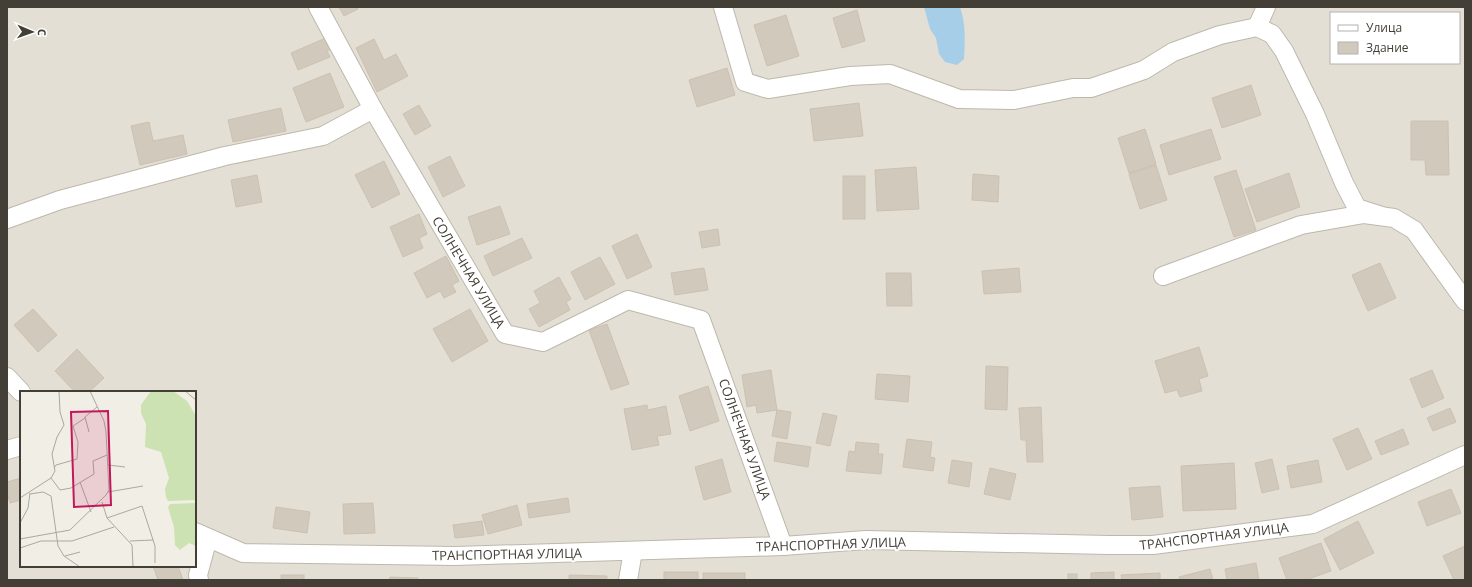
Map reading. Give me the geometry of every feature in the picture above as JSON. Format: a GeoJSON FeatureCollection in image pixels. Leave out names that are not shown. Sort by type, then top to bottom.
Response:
{"type":"FeatureCollection","features":[{"type":"Feature","properties":{"kind":"street","name":"СОЛНЕЧНАЯ УЛИЦА"},"geometry":{"type":"LineString","coordinates":[[318,7],[373,109],[505,334],[542,342],[628,300],[701,320],[783,546]]}},
{"type":"Feature","properties":{"kind":"street"},"geometry":{"type":"LineString","coordinates":[[723,7],[745,82],[768,89],[850,76],[890,74],[959,99],[1014,100],[1073,88],[1091,88],[1144,70],[1173,52],[1186,47],[1220,35],[1257,27],[1272,34],[1284,51],[1315,114],[1344,183],[1357,208],[1382,216]]}},
{"type":"Feature","properties":{"kind":"street"},"geometry":{"type":"LineString","coordinates":[[1257,27],[1266,7]]}},
{"type":"Feature","properties":{"kind":"street"},"geometry":{"type":"LineString","coordinates":[[7,219],[60,200],[203,162],[324,136],[373,109]]}},
{"type":"Feature","properties":{"kind":"street"},"geometry":{"type":"LineString","coordinates":[[1163,276],[1301,225],[1364,214],[1394,218],[1414,230],[1465,301]]}},
{"type":"Feature","properties":{"kind":"street"},"geometry":{"type":"LineString","coordinates":[[7,377],[20,391]]}},
{"type":"Feature","properties":{"kind":"street"},"geometry":{"type":"LineString","coordinates":[[7,450],[20,446]]}},
{"type":"Feature","properties":{"kind":"street","name":"ТРАНСПОРТНАЯ УЛИЦА"},"geometry":{"type":"LineString","coordinates":[[199,580],[198,575],[202,535],[243,553],[456,556],[783,546],[866,540],[1109,546],[1153,545],[1313,524],[1465,455]]}},
{"type":"Feature","properties":{"kind":"street"},"geometry":{"type":"LineString","coordinates":[[628,580],[633,550]]}},
{"type":"Feature","properties":{"kind":"shaded area"},"geometry":{"type":"Polygon","coordinates":[[[7,7],[1465,7],[1465,580],[7,580],[7,7]]]}},
{"type":"Feature","properties":{"kind":"water"},"geometry":{"type":"Polygon","coordinates":[[[924,7],[960,7],[965,40],[964,59],[957,65],[945,62],[939,54],[936,38],[930,29],[924,7]]]}},
{"type":"Feature","properties":{"kind":"building"},"geometry":{"type":"Polygon","coordinates":[[[339,7],[357,7],[358,9],[344,16],[339,7]]]}},
{"type":"Feature","properties":{"kind":"building"},"geometry":{"type":"Polygon","coordinates":[[[857,10],[865,41],[842,48],[833,18],[857,10]]]}},
{"type":"Feature","properties":{"kind":"building"},"geometry":{"type":"Polygon","coordinates":[[[786,15],[799,56],[767,66],[754,25],[786,15]]]}},
{"type":"Feature","properties":{"kind":"building"},"geometry":{"type":"Polygon","coordinates":[[[328,37],[333,48],[327,51],[330,57],[298,70],[291,53],[328,37]]]}},
{"type":"Feature","properties":{"kind":"building"},"geometry":{"type":"Polygon","coordinates":[[[374,39],[384,60],[396,54],[408,76],[377,92],[356,48],[374,39]]]}},
{"type":"Feature","properties":{"kind":"building"},"geometry":{"type":"Polygon","coordinates":[[[727,68],[735,95],[697,107],[689,80],[727,68]]]}},
{"type":"Feature","properties":{"kind":"building"},"geometry":{"type":"Polygon","coordinates":[[[330,73],[344,107],[306,122],[293,88],[330,73]]]}},
{"type":"Feature","properties":{"kind":"building"},"geometry":{"type":"Polygon","coordinates":[[[1251,85],[1261,115],[1222,128],[1212,98],[1251,85]]]}},
{"type":"Feature","properties":{"kind":"building"},"geometry":{"type":"Polygon","coordinates":[[[859,103],[863,136],[814,141],[810,109],[859,103]]]}},
{"type":"Feature","properties":{"kind":"building"},"geometry":{"type":"Polygon","coordinates":[[[419,105],[431,126],[415,135],[403,114],[419,105]]]}},
{"type":"Feature","properties":{"kind":"building"},"geometry":{"type":"Polygon","coordinates":[[[281,108],[286,131],[233,142],[228,120],[281,108]]]}},
{"type":"Feature","properties":{"kind":"building"},"geometry":{"type":"Polygon","coordinates":[[[1411,121],[1448,121],[1449,175],[1426,175],[1425,160],[1411,160],[1411,121]]]}},
{"type":"Feature","properties":{"kind":"building"},"geometry":{"type":"Polygon","coordinates":[[[149,122],[153,141],[183,135],[187,154],[140,165],[131,126],[149,122]]]}},
{"type":"Feature","properties":{"kind":"building"},"geometry":{"type":"Polygon","coordinates":[[[1145,129],[1156,164],[1129,173],[1118,138],[1145,129]]]}},
{"type":"Feature","properties":{"kind":"building"},"geometry":{"type":"Polygon","coordinates":[[[1211,129],[1221,159],[1169,175],[1160,145],[1211,129]]]}},
{"type":"Feature","properties":{"kind":"building"},"geometry":{"type":"Polygon","coordinates":[[[450,156],[465,186],[443,197],[428,167],[450,156]]]}},
{"type":"Feature","properties":{"kind":"building"},"geometry":{"type":"Polygon","coordinates":[[[384,161],[400,194],[372,208],[355,175],[384,161]]]}},
{"type":"Feature","properties":{"kind":"building"},"geometry":{"type":"Polygon","coordinates":[[[1156,165],[1167,200],[1140,209],[1129,174],[1156,165]]]}},
{"type":"Feature","properties":{"kind":"building"},"geometry":{"type":"Polygon","coordinates":[[[916,167],[919,209],[877,211],[875,170],[916,167]]]}},
{"type":"Feature","properties":{"kind":"building"},"geometry":{"type":"Polygon","coordinates":[[[1236,170],[1256,230],[1234,237],[1214,177],[1236,170]]]}},
{"type":"Feature","properties":{"kind":"building"},"geometry":{"type":"Polygon","coordinates":[[[1289,173],[1300,207],[1257,222],[1245,189],[1289,173]]]}},
{"type":"Feature","properties":{"kind":"building"},"geometry":{"type":"Polygon","coordinates":[[[973,174],[999,176],[998,202],[972,200],[973,174]]]}},
{"type":"Feature","properties":{"kind":"building"},"geometry":{"type":"Polygon","coordinates":[[[257,175],[262,202],[236,207],[231,180],[257,175]]]}},
{"type":"Feature","properties":{"kind":"building"},"geometry":{"type":"Polygon","coordinates":[[[843,176],[865,176],[865,219],[843,219],[843,176]]]}},
{"type":"Feature","properties":{"kind":"building"},"geometry":{"type":"Polygon","coordinates":[[[500,206],[510,234],[477,245],[468,217],[500,206]]]}},
{"type":"Feature","properties":{"kind":"building"},"geometry":{"type":"Polygon","coordinates":[[[419,214],[427,234],[419,238],[423,248],[403,257],[390,227],[419,214]]]}},
{"type":"Feature","properties":{"kind":"building"},"geometry":{"type":"Polygon","coordinates":[[[718,229],[720,245],[702,248],[699,232],[718,229]]]}},
{"type":"Feature","properties":{"kind":"building"},"geometry":{"type":"Polygon","coordinates":[[[637,234],[652,267],[627,279],[612,246],[637,234]]]}},
{"type":"Feature","properties":{"kind":"building"},"geometry":{"type":"Polygon","coordinates":[[[522,238],[532,258],[493,276],[484,256],[522,238]]]}},
{"type":"Feature","properties":{"kind":"building"},"geometry":{"type":"Polygon","coordinates":[[[446,256],[459,281],[452,285],[456,292],[444,298],[440,291],[427,298],[414,273],[446,256]]]}},
{"type":"Feature","properties":{"kind":"building"},"geometry":{"type":"Polygon","coordinates":[[[600,257],[615,284],[585,300],[571,272],[600,257]]]}},
{"type":"Feature","properties":{"kind":"building"},"geometry":{"type":"Polygon","coordinates":[[[1380,263],[1396,298],[1368,311],[1352,275],[1380,263]]]}},
{"type":"Feature","properties":{"kind":"building"},"geometry":{"type":"Polygon","coordinates":[[[704,268],[708,290],[675,295],[671,273],[704,268]]]}},
{"type":"Feature","properties":{"kind":"building"},"geometry":{"type":"Polygon","coordinates":[[[1019,268],[1021,292],[984,294],[982,271],[1019,268]]]}},
{"type":"Feature","properties":{"kind":"building"},"geometry":{"type":"Polygon","coordinates":[[[886,273],[911,273],[912,306],[887,306],[886,273]]]}},
{"type":"Feature","properties":{"kind":"building"},"geometry":{"type":"Polygon","coordinates":[[[559,277],[571,299],[566,302],[570,310],[539,327],[529,309],[540,303],[534,291],[559,277]]]}},
{"type":"Feature","properties":{"kind":"building"},"geometry":{"type":"Polygon","coordinates":[[[33,309],[57,335],[38,352],[14,325],[33,309]]]}},
{"type":"Feature","properties":{"kind":"building"},"geometry":{"type":"Polygon","coordinates":[[[470,309],[488,341],[452,362],[433,329],[470,309]]]}},
{"type":"Feature","properties":{"kind":"building"},"geometry":{"type":"Polygon","coordinates":[[[607,324],[629,384],[611,390],[589,330],[607,324]]]}},
{"type":"Feature","properties":{"kind":"building"},"geometry":{"type":"Polygon","coordinates":[[[1199,347],[1208,376],[1199,379],[1202,391],[1180,397],[1177,390],[1165,393],[1155,361],[1199,347]]]}},
{"type":"Feature","properties":{"kind":"building"},"geometry":{"type":"Polygon","coordinates":[[[77,349],[104,378],[90,391],[74,391],[55,371],[77,349]]]}},
{"type":"Feature","properties":{"kind":"building"},"geometry":{"type":"Polygon","coordinates":[[[986,366],[1008,367],[1007,410],[985,409],[986,366]]]}},
{"type":"Feature","properties":{"kind":"building"},"geometry":{"type":"Polygon","coordinates":[[[771,370],[777,410],[757,413],[756,405],[747,407],[742,375],[771,370]]]}},
{"type":"Feature","properties":{"kind":"building"},"geometry":{"type":"Polygon","coordinates":[[[1432,370],[1444,398],[1422,408],[1410,379],[1432,370]]]}},
{"type":"Feature","properties":{"kind":"building"},"geometry":{"type":"Polygon","coordinates":[[[877,374],[910,376],[908,402],[875,399],[877,374]]]}},
{"type":"Feature","properties":{"kind":"building"},"geometry":{"type":"Polygon","coordinates":[[[708,386],[719,421],[690,431],[679,396],[708,386]]]}},
{"type":"Feature","properties":{"kind":"building"},"geometry":{"type":"Polygon","coordinates":[[[647,405],[648,410],[666,406],[671,434],[657,436],[659,445],[632,450],[624,409],[647,405]]]}},
{"type":"Feature","properties":{"kind":"building"},"geometry":{"type":"Polygon","coordinates":[[[1041,407],[1043,462],[1027,462],[1026,440],[1021,440],[1019,408],[1041,407]]]}},
{"type":"Feature","properties":{"kind":"building"},"geometry":{"type":"Polygon","coordinates":[[[1450,408],[1456,422],[1433,431],[1427,418],[1450,408]]]}},
{"type":"Feature","properties":{"kind":"building"},"geometry":{"type":"Polygon","coordinates":[[[777,410],[791,412],[787,439],[772,436],[777,410]]]}},
{"type":"Feature","properties":{"kind":"building"},"geometry":{"type":"Polygon","coordinates":[[[823,413],[837,416],[830,446],[816,443],[823,413]]]}},
{"type":"Feature","properties":{"kind":"building"},"geometry":{"type":"Polygon","coordinates":[[[1358,428],[1372,459],[1347,470],[1333,439],[1358,428]]]}},
{"type":"Feature","properties":{"kind":"building"},"geometry":{"type":"Polygon","coordinates":[[[1403,429],[1409,444],[1381,455],[1375,441],[1403,429]]]}},
{"type":"Feature","properties":{"kind":"building"},"geometry":{"type":"Polygon","coordinates":[[[907,439],[932,442],[930,457],[935,458],[933,471],[903,467],[907,439]]]}},
{"type":"Feature","properties":{"kind":"building"},"geometry":{"type":"Polygon","coordinates":[[[777,442],[811,447],[808,467],[774,461],[777,442]]]}},
{"type":"Feature","properties":{"kind":"building"},"geometry":{"type":"Polygon","coordinates":[[[856,442],[879,444],[878,454],[883,454],[881,474],[846,471],[849,451],[855,452],[856,442]]]}},
{"type":"Feature","properties":{"kind":"building"},"geometry":{"type":"Polygon","coordinates":[[[722,459],[731,492],[704,500],[695,467],[722,459]]]}},
{"type":"Feature","properties":{"kind":"building"},"geometry":{"type":"Polygon","coordinates":[[[1272,459],[1279,489],[1262,493],[1255,463],[1272,459]]]}},
{"type":"Feature","properties":{"kind":"building"},"geometry":{"type":"Polygon","coordinates":[[[952,460],[972,463],[969,487],[948,483],[952,460]]]}},
{"type":"Feature","properties":{"kind":"building"},"geometry":{"type":"Polygon","coordinates":[[[1318,460],[1322,482],[1291,488],[1287,466],[1318,460]]]}},
{"type":"Feature","properties":{"kind":"building"},"geometry":{"type":"Polygon","coordinates":[[[1234,463],[1236,509],[1183,511],[1181,466],[1234,463]]]}},
{"type":"Feature","properties":{"kind":"building"},"geometry":{"type":"Polygon","coordinates":[[[990,468],[1016,474],[1010,500],[984,494],[990,468]]]}},
{"type":"Feature","properties":{"kind":"building"},"geometry":{"type":"Polygon","coordinates":[[[20,478],[20,500],[10,503],[7,493],[7,482],[20,478]]]}},
{"type":"Feature","properties":{"kind":"building"},"geometry":{"type":"Polygon","coordinates":[[[1160,486],[1163,517],[1132,520],[1129,488],[1160,486]]]}},
{"type":"Feature","properties":{"kind":"building"},"geometry":{"type":"Polygon","coordinates":[[[1451,489],[1461,513],[1427,526],[1418,502],[1451,489]]]}},
{"type":"Feature","properties":{"kind":"building"},"geometry":{"type":"Polygon","coordinates":[[[568,498],[570,512],[529,518],[527,504],[568,498]]]}},
{"type":"Feature","properties":{"kind":"building"},"geometry":{"type":"Polygon","coordinates":[[[373,503],[375,533],[344,534],[343,504],[373,503]]]}},
{"type":"Feature","properties":{"kind":"building"},"geometry":{"type":"Polygon","coordinates":[[[517,505],[522,525],[488,534],[482,515],[517,505]]]}},
{"type":"Feature","properties":{"kind":"building"},"geometry":{"type":"Polygon","coordinates":[[[276,507],[310,512],[307,533],[273,528],[276,507]]]}},
{"type":"Feature","properties":{"kind":"building"},"geometry":{"type":"Polygon","coordinates":[[[482,521],[484,535],[455,538],[453,525],[482,521]]]}},
{"type":"Feature","properties":{"kind":"building"},"geometry":{"type":"Polygon","coordinates":[[[1358,521],[1374,553],[1340,570],[1324,539],[1358,521]]]}},
{"type":"Feature","properties":{"kind":"building"},"geometry":{"type":"Polygon","coordinates":[[[1321,543],[1331,571],[1306,580],[1287,580],[1279,558],[1321,543]]]}},
{"type":"Feature","properties":{"kind":"building"},"geometry":{"type":"Polygon","coordinates":[[[1465,546],[1465,580],[1454,580],[1443,556],[1465,546]]]}},
{"type":"Feature","properties":{"kind":"building"},"geometry":{"type":"Polygon","coordinates":[[[1256,563],[1259,580],[1227,580],[1225,569],[1256,563]]]}},
{"type":"Feature","properties":{"kind":"building"},"geometry":{"type":"Polygon","coordinates":[[[153,567],[178,567],[183,580],[158,580],[153,567]]]}},
{"type":"Feature","properties":{"kind":"building"},"geometry":{"type":"Polygon","coordinates":[[[1210,569],[1213,580],[1180,580],[1179,577],[1210,569]]]}},
{"type":"Feature","properties":{"kind":"building"},"geometry":{"type":"Polygon","coordinates":[[[664,572],[698,572],[698,580],[664,580],[664,572]]]}},
{"type":"Feature","properties":{"kind":"building"},"geometry":{"type":"Polygon","coordinates":[[[1114,572],[1114,580],[1091,580],[1091,573],[1114,572]]]}},
{"type":"Feature","properties":{"kind":"building"},"geometry":{"type":"Polygon","coordinates":[[[703,573],[745,573],[745,580],[703,580],[703,573]]]}},
{"type":"Feature","properties":{"kind":"building"},"geometry":{"type":"Polygon","coordinates":[[[1160,573],[1160,580],[1122,580],[1121,575],[1160,573]]]}},
{"type":"Feature","properties":{"kind":"building"},"geometry":{"type":"Polygon","coordinates":[[[1068,574],[1077,574],[1077,580],[1068,580],[1068,574]]]}},
{"type":"Feature","properties":{"kind":"building"},"geometry":{"type":"Polygon","coordinates":[[[281,575],[304,575],[304,580],[281,580],[281,575]]]}},
{"type":"Feature","properties":{"kind":"building"},"geometry":{"type":"Polygon","coordinates":[[[569,575],[607,576],[607,580],[569,580],[569,575]]]}},
{"type":"Feature","properties":{"kind":"building"},"geometry":{"type":"Polygon","coordinates":[[[390,577],[418,578],[418,580],[389,580],[390,577]]]}}]}
